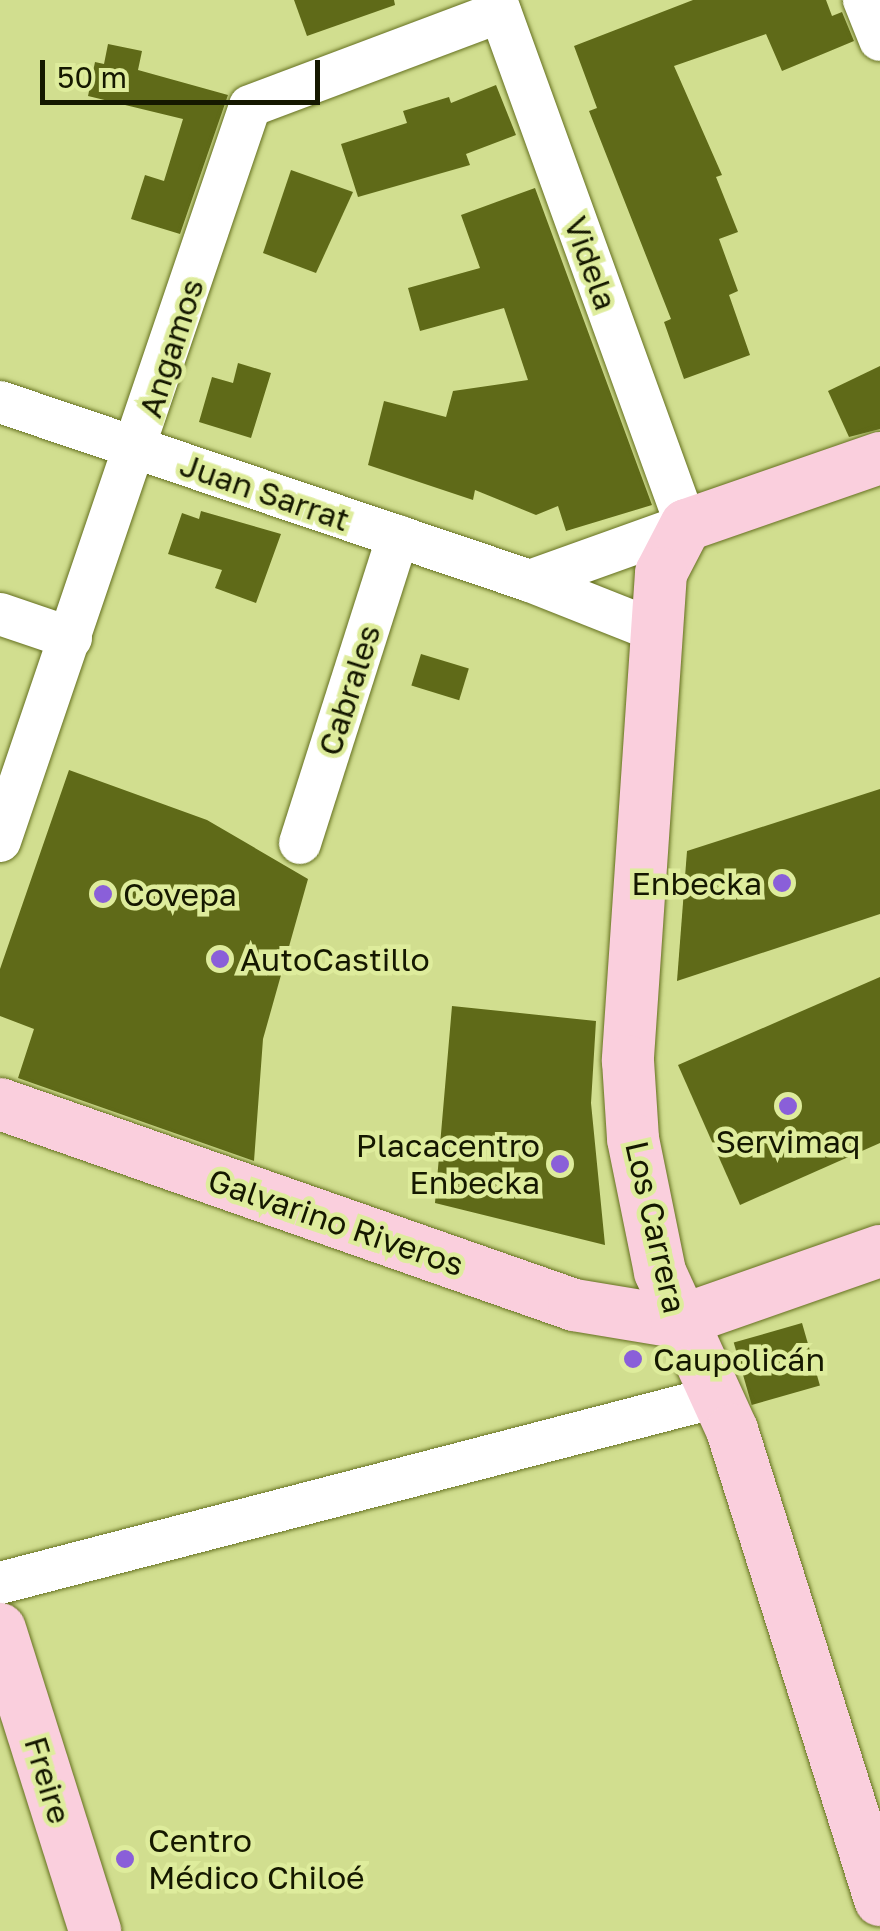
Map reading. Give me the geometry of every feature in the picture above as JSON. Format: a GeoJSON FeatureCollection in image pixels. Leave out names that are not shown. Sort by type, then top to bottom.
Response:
{"type":"FeatureCollection","features":[{"type":"Feature","properties":{"kind":"main road"},"geometry":{"type":"LineString","coordinates":[[686,525],[880,458]]}},
{"type":"Feature","properties":{"kind":"main road","name":"Los Carrera"},"geometry":{"type":"LineString","coordinates":[[686,525],[661,573],[654,630],[628,1061],[633,1139],[677,1322],[732,1430],[880,1900]]}},
{"type":"Feature","properties":{"kind":"main road","name":"Galvarino Riveros"},"geometry":{"type":"LineString","coordinates":[[0,1104],[574,1306],[677,1322]]}},
{"type":"Feature","properties":{"kind":"main road"},"geometry":{"type":"LineString","coordinates":[[677,1322],[880,1252]]}},
{"type":"Feature","properties":{"kind":"main road","name":"Freire"},"geometry":{"type":"LineString","coordinates":[[0,1628],[95,1931]]}},
{"type":"Feature","properties":{"kind":"street"},"geometry":{"type":"LineString","coordinates":[[864,0],[880,40]]}},
{"type":"Feature","properties":{"kind":"street","name":"Angamos"},"geometry":{"type":"LineString","coordinates":[[1,834],[138,449],[250,106],[498,6]]}},
{"type":"Feature","properties":{"kind":"street","name":"Videla"},"geometry":{"type":"LineString","coordinates":[[498,6],[686,525]]}},
{"type":"Feature","properties":{"kind":"street","name":"Juan Sarrat"},"geometry":{"type":"LineString","coordinates":[[0,402],[530,580],[654,630]]}},
{"type":"Feature","properties":{"kind":"street"},"geometry":{"type":"LineString","coordinates":[[530,580],[686,525]]}},
{"type":"Feature","properties":{"kind":"street","name":"Cabrales"},"geometry":{"type":"LineString","coordinates":[[300,843],[398,536]]}},
{"type":"Feature","properties":{"kind":"street"},"geometry":{"type":"LineString","coordinates":[[0,614],[72,638]]}},
{"type":"Feature","properties":{"kind":"street"},"geometry":{"type":"LineString","coordinates":[[0,1583],[716,1397]]}},
{"type":"Feature","properties":{"kind":"building"},"geometry":{"type":"Polygon","coordinates":[[[294,0],[394,0],[395,5],[307,36],[294,0]]]}},
{"type":"Feature","properties":{"kind":"building"},"geometry":{"type":"Polygon","coordinates":[[[693,0],[826,0],[832,16],[842,12],[854,41],[782,71],[766,34],[674,66],[722,175],[716,177],[738,232],[719,239],[738,291],[729,295],[750,355],[684,379],[664,322],[671,319],[589,111],[597,108],[574,46],[693,0]]]}},
{"type":"Feature","properties":{"kind":"building"},"geometry":{"type":"Polygon","coordinates":[[[108,44],[142,51],[138,70],[228,95],[180,234],[131,219],[145,175],[164,181],[183,119],[88,96],[95,62],[104,64],[108,44]]]}},
{"type":"Feature","properties":{"kind":"building"},"geometry":{"type":"Polygon","coordinates":[[[496,85],[516,135],[466,154],[470,165],[358,197],[341,144],[407,123],[403,111],[449,97],[451,103],[496,85]]]}},
{"type":"Feature","properties":{"kind":"building"},"geometry":{"type":"Polygon","coordinates":[[[291,170],[353,192],[316,273],[263,253],[291,170]]]}},
{"type":"Feature","properties":{"kind":"building"},"geometry":{"type":"Polygon","coordinates":[[[535,188],[652,505],[566,531],[558,506],[536,515],[475,490],[473,500],[368,465],[384,401],[446,417],[453,391],[528,380],[504,308],[420,331],[408,288],[480,268],[461,215],[535,188]]]}},
{"type":"Feature","properties":{"kind":"building"},"geometry":{"type":"Polygon","coordinates":[[[238,363],[271,373],[251,438],[199,422],[212,377],[233,383],[238,363]]]}},
{"type":"Feature","properties":{"kind":"building"},"geometry":{"type":"Polygon","coordinates":[[[880,366],[880,429],[849,437],[828,391],[880,366]]]}},
{"type":"Feature","properties":{"kind":"building"},"geometry":{"type":"Polygon","coordinates":[[[201,511],[281,534],[256,603],[215,588],[222,570],[168,554],[182,513],[199,519],[201,511]]]}},
{"type":"Feature","properties":{"kind":"building"},"geometry":{"type":"Polygon","coordinates":[[[421,654],[469,669],[459,700],[411,686],[421,654]]]}},
{"type":"Feature","properties":{"kind":"building"},"geometry":{"type":"Polygon","coordinates":[[[69,770],[207,820],[308,879],[263,1039],[254,1161],[18,1078],[34,1029],[0,1016],[0,969],[69,770]]]}},
{"type":"Feature","properties":{"kind":"building","name":"Enbecka"},"geometry":{"type":"Polygon","coordinates":[[[880,789],[880,914],[677,981],[687,851],[880,789]]]}},
{"type":"Feature","properties":{"kind":"building","name":"Servimaq"},"geometry":{"type":"Polygon","coordinates":[[[880,977],[880,1143],[740,1205],[678,1065],[880,977]]]}},
{"type":"Feature","properties":{"kind":"building","name":"Placacentro Enbecka"},"geometry":{"type":"Polygon","coordinates":[[[452,1006],[596,1021],[591,1103],[605,1245],[435,1203],[452,1006]]]}},
{"type":"Feature","properties":{"kind":"building"},"geometry":{"type":"Polygon","coordinates":[[[802,1323],[820,1385],[752,1405],[734,1343],[802,1323]]]}},
{"type":"Feature","properties":{"kind":"place","name":"Enbecka"},"geometry":{"type":"Point","coordinates":[782,883]}},
{"type":"Feature","properties":{"kind":"place","name":"Covepa"},"geometry":{"type":"Point","coordinates":[103,894]}},
{"type":"Feature","properties":{"kind":"place","name":"AutoCastillo"},"geometry":{"type":"Point","coordinates":[220,959]}},
{"type":"Feature","properties":{"kind":"place","name":"Servimaq"},"geometry":{"type":"Point","coordinates":[788,1106]}},
{"type":"Feature","properties":{"kind":"place","name":"Placacentro Enbecka"},"geometry":{"type":"Point","coordinates":[560,1164]}},
{"type":"Feature","properties":{"kind":"place","name":"Caupolicán"},"geometry":{"type":"Point","coordinates":[633,1359]}},
{"type":"Feature","properties":{"kind":"place","name":"Centro Médico Chiloé"},"geometry":{"type":"Point","coordinates":[125,1859]}}]}
